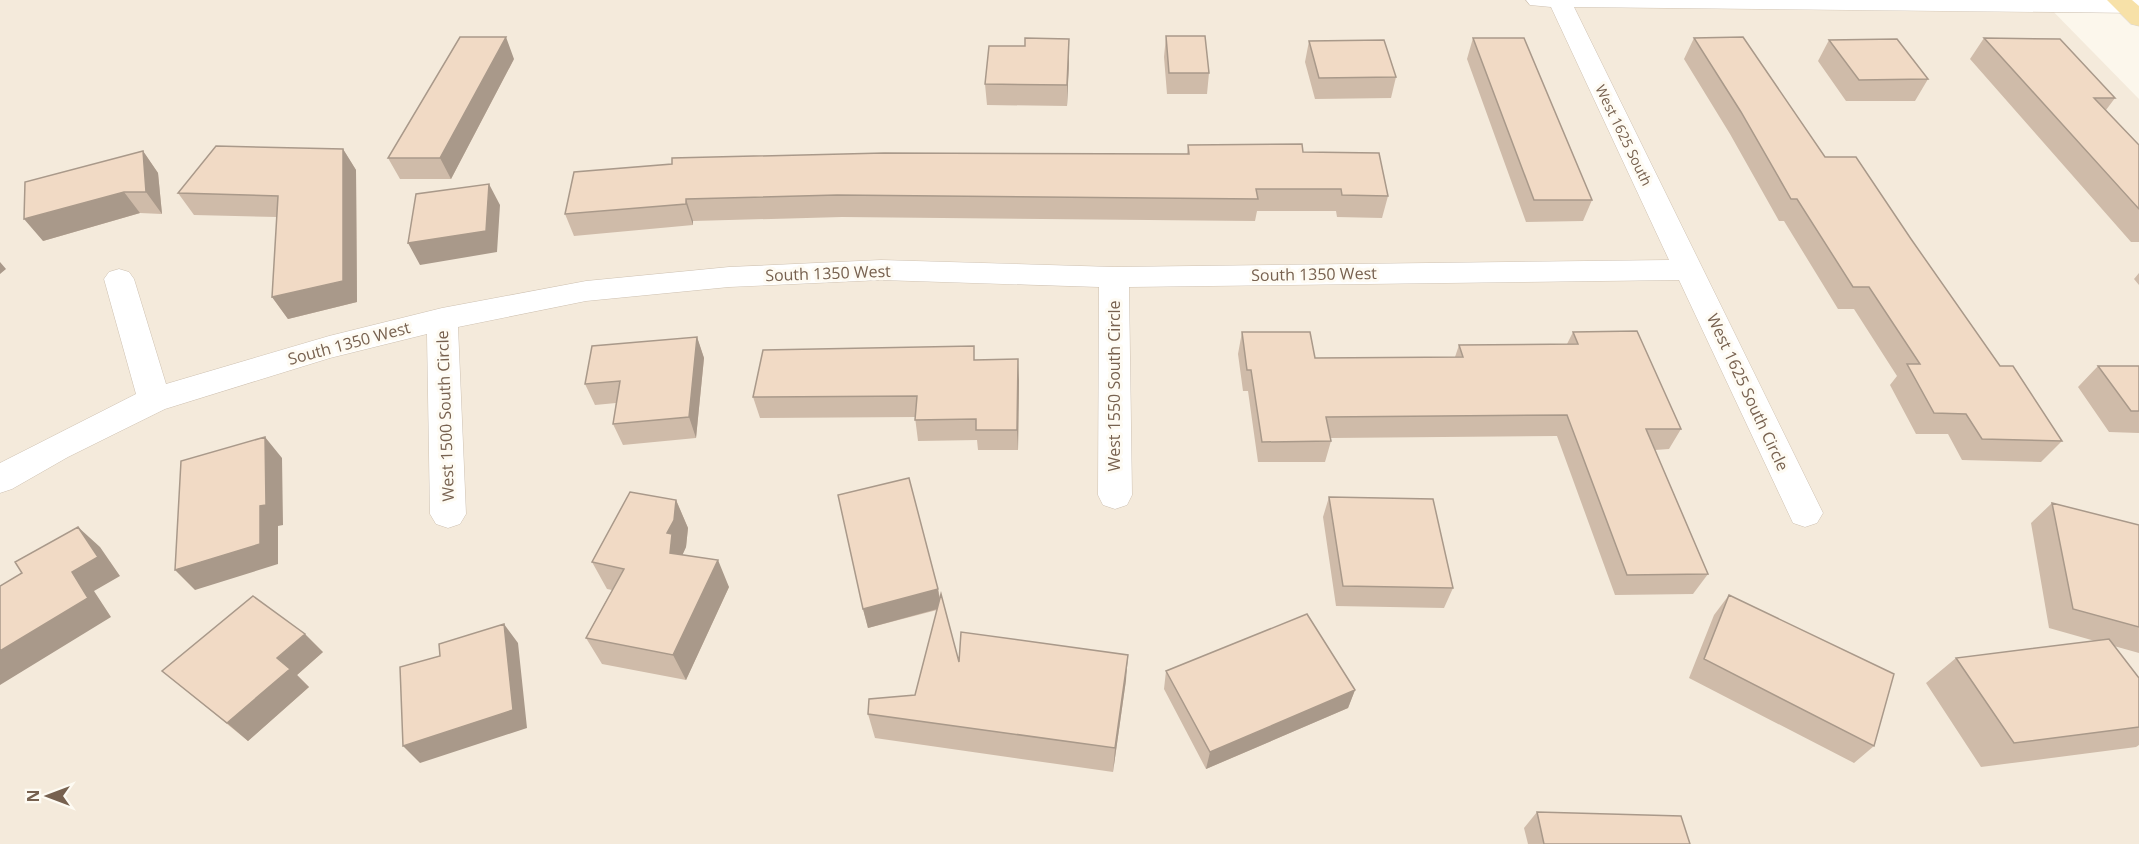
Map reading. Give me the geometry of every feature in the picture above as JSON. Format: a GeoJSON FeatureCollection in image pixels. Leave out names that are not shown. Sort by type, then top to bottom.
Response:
{"type":"FeatureCollection","features":[{"type":"Feature","properties":{"kind":"street"},"geometry":{"type":"LineString","coordinates":[[1538,0],[2131,8]]}},
{"type":"Feature","properties":{"kind":"street","name":"West 1625 South"},"geometry":{"type":"LineString","coordinates":[[1559,0],[1690,270]]}},
{"type":"Feature","properties":{"kind":"street","name":"South 1350 West"},"geometry":{"type":"LineString","coordinates":[[0,479],[56,448],[154,400],[329,346],[442,319],[586,291],[729,277],[881,270],[1114,276],[1690,270]]}},
{"type":"Feature","properties":{"kind":"street","name":"West 1625 South Circle"},"geometry":{"type":"LineString","coordinates":[[1690,270],[1805,513]]}},
{"type":"Feature","properties":{"kind":"street","name":"West 1550 South Circle"},"geometry":{"type":"LineString","coordinates":[[1114,276],[1115,495]]}},
{"type":"Feature","properties":{"kind":"street"},"geometry":{"type":"LineString","coordinates":[[119,279],[154,400]]}},
{"type":"Feature","properties":{"kind":"street","name":"West 1500 South Circle"},"geometry":{"type":"LineString","coordinates":[[442,319],[448,514]]}},
{"type":"Feature","properties":{"kind":"shaded area"},"geometry":{"type":"Polygon","coordinates":[[[0,0],[2042,0],[2139,99],[2139,844],[0,844],[0,0]]]}},
{"type":"Feature","properties":{"kind":"building"},"geometry":{"type":"Polygon","coordinates":[[[1166,36],[1205,36],[1209,73],[1169,73],[1166,36]]]}},
{"type":"Feature","properties":{"kind":"building"},"geometry":{"type":"Polygon","coordinates":[[[460,37],[506,37],[440,158],[388,158],[460,37]]]}},
{"type":"Feature","properties":{"kind":"building"},"geometry":{"type":"Polygon","coordinates":[[[1743,37],[1825,157],[1856,157],[2000,366],[2013,366],[2062,441],[1982,439],[1966,414],[1934,413],[1907,364],[1920,364],[1869,287],[1853,287],[1797,199],[1791,199],[1741,112],[1694,38],[1743,37]]]}},
{"type":"Feature","properties":{"kind":"building"},"geometry":{"type":"Polygon","coordinates":[[[1025,38],[1069,39],[1067,85],[985,84],[989,46],[1025,46],[1025,38]]]}},
{"type":"Feature","properties":{"kind":"building"},"geometry":{"type":"Polygon","coordinates":[[[1473,38],[1524,38],[1592,200],[1534,200],[1473,38]]]}},
{"type":"Feature","properties":{"kind":"building"},"geometry":{"type":"Polygon","coordinates":[[[1984,38],[2060,39],[2115,98],[2094,98],[2139,145],[2139,209],[1984,38]]]}},
{"type":"Feature","properties":{"kind":"building"},"geometry":{"type":"Polygon","coordinates":[[[1897,39],[1928,79],[1859,80],[1829,40],[1897,39]]]}},
{"type":"Feature","properties":{"kind":"building"},"geometry":{"type":"Polygon","coordinates":[[[1384,40],[1396,77],[1319,78],[1309,41],[1384,40]]]}},
{"type":"Feature","properties":{"kind":"building"},"geometry":{"type":"Polygon","coordinates":[[[1302,144],[1303,152],[1379,153],[1388,196],[1342,195],[1341,189],[1256,189],[1258,199],[837,195],[686,199],[686,204],[565,214],[574,172],[672,164],[672,158],[884,153],[1189,154],[1188,145],[1302,144]]]}},
{"type":"Feature","properties":{"kind":"building"},"geometry":{"type":"Polygon","coordinates":[[[216,146],[343,149],[343,281],[272,297],[278,196],[178,193],[216,146]]]}},
{"type":"Feature","properties":{"kind":"building"},"geometry":{"type":"Polygon","coordinates":[[[143,151],[146,192],[124,192],[24,219],[25,182],[143,151]]]}},
{"type":"Feature","properties":{"kind":"building"},"geometry":{"type":"Polygon","coordinates":[[[489,184],[486,231],[408,243],[416,194],[489,184]]]}},
{"type":"Feature","properties":{"kind":"building"},"geometry":{"type":"Polygon","coordinates":[[[1637,331],[1681,429],[1646,429],[1708,574],[1627,575],[1567,415],[1326,417],[1331,441],[1262,442],[1251,370],[1247,370],[1242,332],[1310,332],[1315,358],[1463,357],[1459,345],[1578,344],[1573,332],[1637,331]]]}},
{"type":"Feature","properties":{"kind":"building"},"geometry":{"type":"Polygon","coordinates":[[[697,337],[689,417],[613,424],[620,381],[585,384],[592,346],[697,337]]]}},
{"type":"Feature","properties":{"kind":"building"},"geometry":{"type":"Polygon","coordinates":[[[974,346],[974,360],[1018,359],[1017,430],[976,430],[976,419],[915,420],[917,396],[753,397],[763,350],[974,346]]]}},
{"type":"Feature","properties":{"kind":"building"},"geometry":{"type":"Polygon","coordinates":[[[2098,366],[2139,366],[2139,411],[2131,411],[2098,366]]]}},
{"type":"Feature","properties":{"kind":"building"},"geometry":{"type":"Polygon","coordinates":[[[265,437],[266,505],[260,506],[260,544],[175,570],[181,461],[265,437]]]}},
{"type":"Feature","properties":{"kind":"building"},"geometry":{"type":"Polygon","coordinates":[[[909,478],[938,589],[863,609],[838,495],[909,478]]]}},
{"type":"Feature","properties":{"kind":"building"},"geometry":{"type":"Polygon","coordinates":[[[630,492],[676,500],[674,520],[667,533],[672,534],[670,553],[718,560],[673,655],[586,638],[624,569],[592,562],[630,492]]]}},
{"type":"Feature","properties":{"kind":"building"},"geometry":{"type":"Polygon","coordinates":[[[1329,497],[1433,499],[1453,588],[1343,586],[1329,497]]]}},
{"type":"Feature","properties":{"kind":"building"},"geometry":{"type":"Polygon","coordinates":[[[2052,503],[2139,525],[2139,627],[2073,609],[2052,503]]]}},
{"type":"Feature","properties":{"kind":"building"},"geometry":{"type":"Polygon","coordinates":[[[78,527],[98,557],[72,572],[88,598],[0,651],[0,586],[22,573],[15,562],[78,527]]]}},
{"type":"Feature","properties":{"kind":"building"},"geometry":{"type":"Polygon","coordinates":[[[941,594],[959,662],[961,632],[1128,655],[1115,748],[868,714],[869,699],[915,695],[941,594]]]}},
{"type":"Feature","properties":{"kind":"building"},"geometry":{"type":"Polygon","coordinates":[[[1729,595],[1894,674],[1874,746],[1704,659],[1729,595]]]}},
{"type":"Feature","properties":{"kind":"building"},"geometry":{"type":"Polygon","coordinates":[[[253,596],[305,634],[277,658],[290,669],[227,723],[162,671],[253,596]]]}},
{"type":"Feature","properties":{"kind":"building"},"geometry":{"type":"Polygon","coordinates":[[[1307,614],[1355,690],[1210,752],[1166,671],[1307,614]]]}},
{"type":"Feature","properties":{"kind":"building"},"geometry":{"type":"Polygon","coordinates":[[[504,624],[513,710],[403,746],[400,667],[440,656],[439,644],[504,624]]]}},
{"type":"Feature","properties":{"kind":"building"},"geometry":{"type":"Polygon","coordinates":[[[2109,639],[2139,678],[2139,727],[2014,743],[1956,658],[2109,639]]]}},
{"type":"Feature","properties":{"kind":"building"},"geometry":{"type":"Polygon","coordinates":[[[1537,812],[1681,816],[1690,844],[1544,844],[1537,812]]]}}]}
